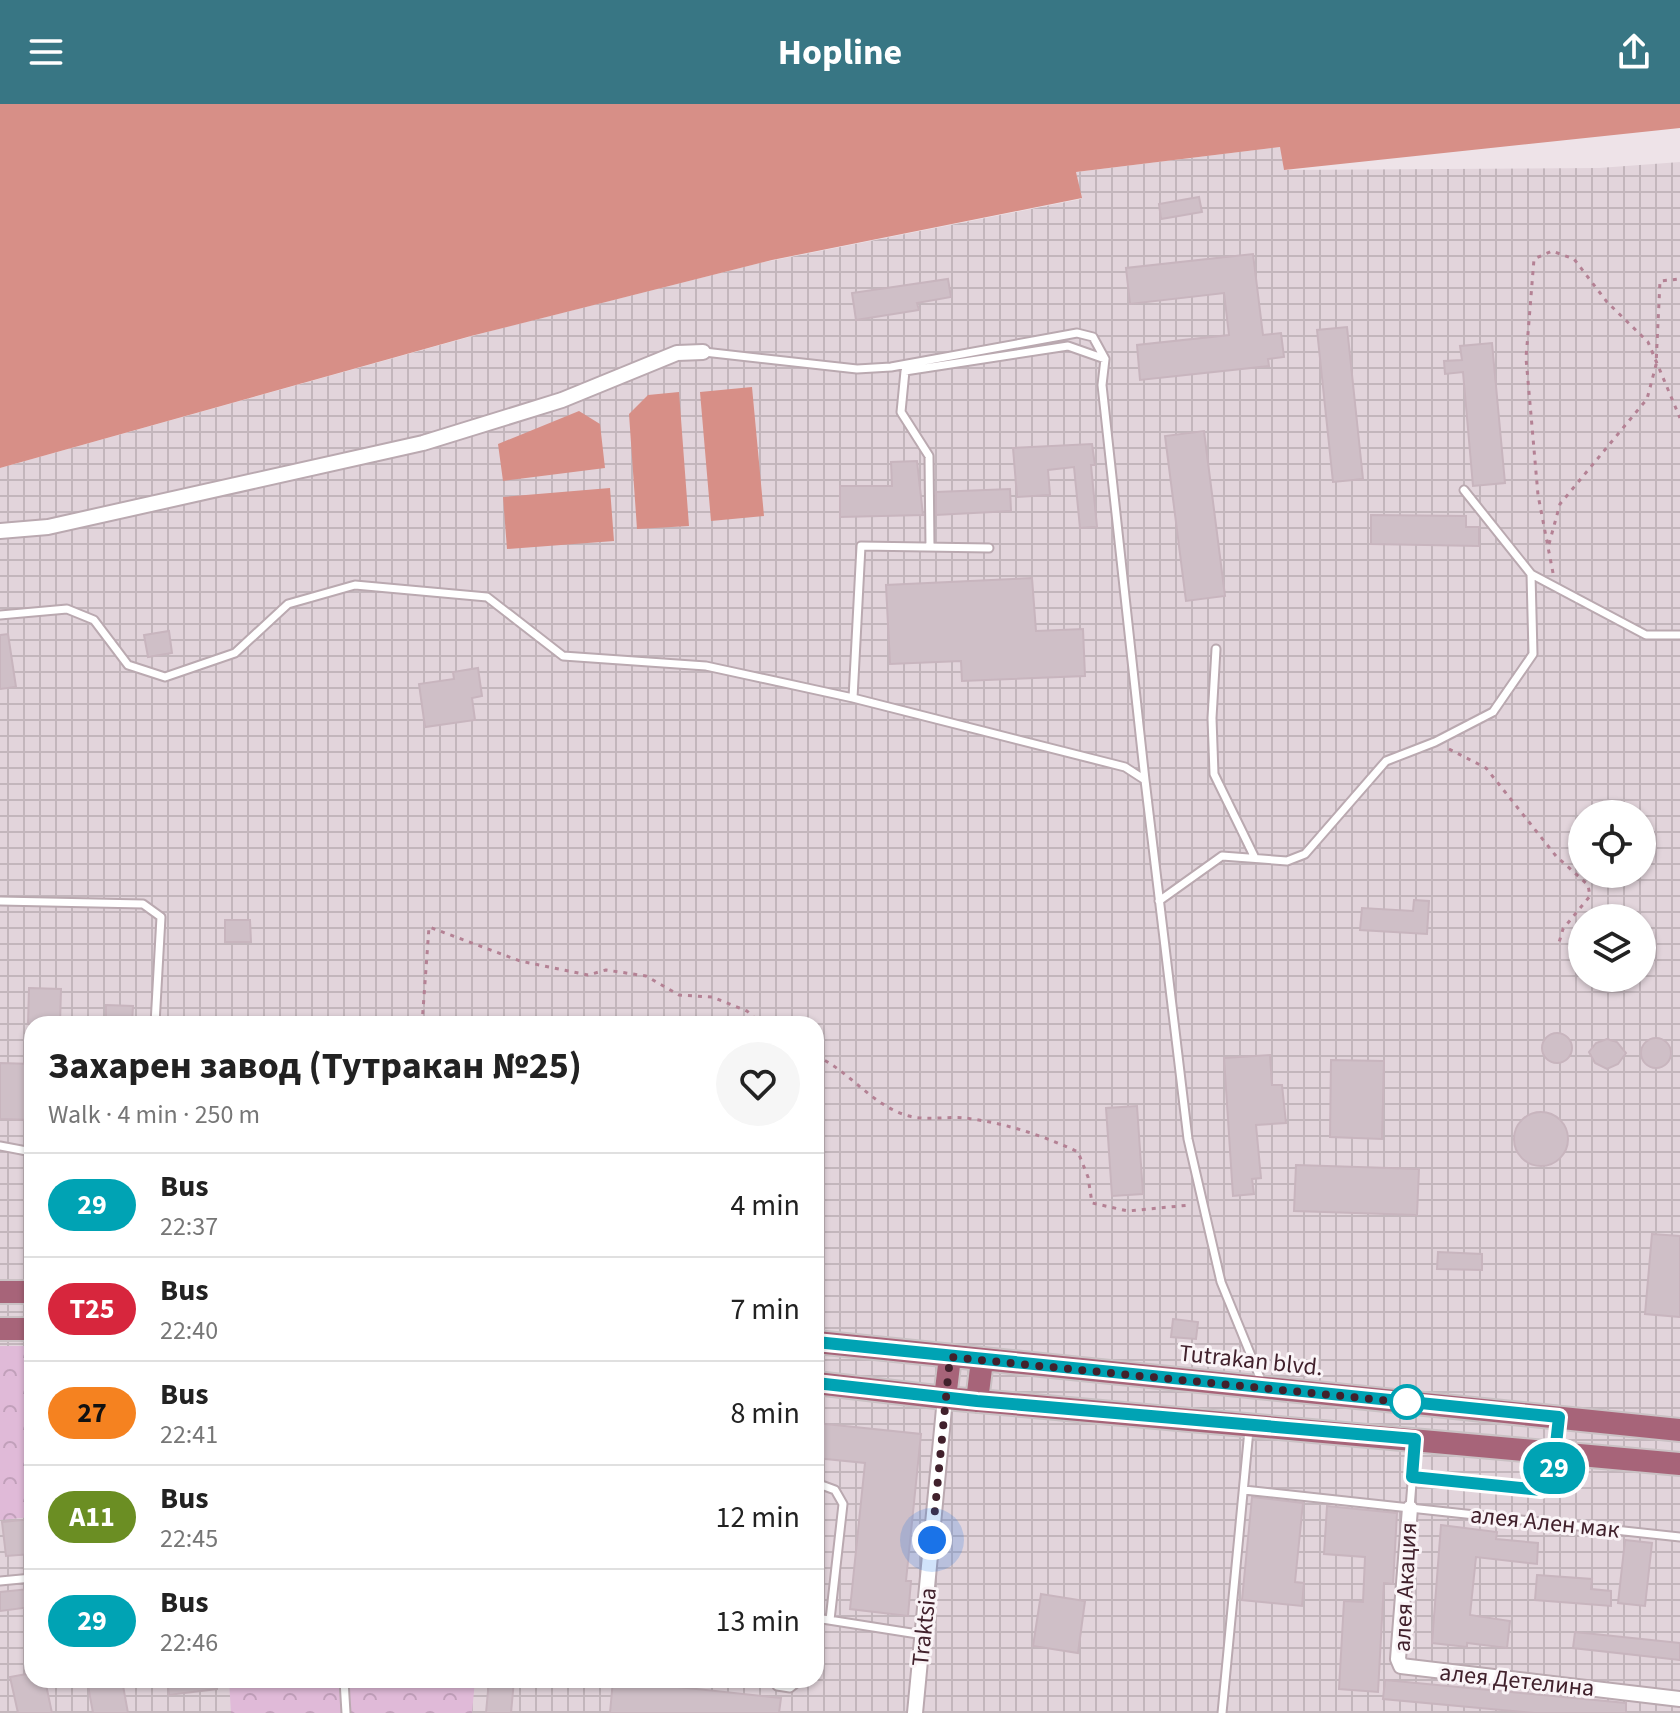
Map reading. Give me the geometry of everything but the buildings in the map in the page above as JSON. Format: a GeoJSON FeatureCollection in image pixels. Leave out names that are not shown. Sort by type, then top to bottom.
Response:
{"type":"FeatureCollection","features":[{"type":"Feature","properties":{"kind":"main road"},"geometry":{"type":"LineString","coordinates":[[0,1292],[24,1292]]}},
{"type":"Feature","properties":{"kind":"main road"},"geometry":{"type":"LineString","coordinates":[[0,1329],[24,1329]]}},
{"type":"Feature","properties":{"kind":"main road","name":"Tutrakan blvd."},"geometry":{"type":"LineString","coordinates":[[824,1343],[1680,1430]]}},
{"type":"Feature","properties":{"kind":"main road"},"geometry":{"type":"LineString","coordinates":[[945,1398],[950,1357]]}},
{"type":"Feature","properties":{"kind":"main road"},"geometry":{"type":"LineString","coordinates":[[977,1401],[982,1360]]}},
{"type":"Feature","properties":{"kind":"main road"},"geometry":{"type":"LineString","coordinates":[[824,1384],[977,1401],[1680,1464]]}},
{"type":"Feature","properties":{"kind":"street"},"geometry":{"type":"LineString","coordinates":[[0,531],[62,524],[423,443],[562,400],[677,353],[703,352]]}},
{"type":"Feature","properties":{"kind":"street","name":"Traktsia"},"geometry":{"type":"LineString","coordinates":[[915,1713],[945,1398]]}},
{"type":"Feature","properties":{"kind":"street","name":"алея Акация"},"geometry":{"type":"LineString","coordinates":[[1401,1666],[1398,1659],[1410,1508]]}},
{"type":"Feature","properties":{"kind":"street","name":"алея Детелина"},"geometry":{"type":"LineString","coordinates":[[1401,1666],[1680,1699]]}},
{"type":"Feature","properties":{"kind":"lane"},"geometry":{"type":"LineString","coordinates":[[703,352],[857,369],[891,367],[1077,333],[1093,337],[1105,359],[1102,385],[1188,1139],[1221,1282],[1264,1387]]}},
{"type":"Feature","properties":{"kind":"lane"},"geometry":{"type":"LineString","coordinates":[[930,547],[929,456],[901,412],[905,371],[1068,346],[1105,359]]}},
{"type":"Feature","properties":{"kind":"lane"},"geometry":{"type":"LineString","coordinates":[[1464,490],[1531,574],[1646,635],[1680,635]]}},
{"type":"Feature","properties":{"kind":"lane"},"geometry":{"type":"LineString","coordinates":[[853,698],[861,546],[989,548]]}},
{"type":"Feature","properties":{"kind":"lane"},"geometry":{"type":"LineString","coordinates":[[1159,901],[1222,856],[1287,861],[1305,854],[1386,761],[1435,742],[1493,712],[1533,654],[1531,574]]}},
{"type":"Feature","properties":{"kind":"lane"},"geometry":{"type":"LineString","coordinates":[[0,615],[67,609],[94,620],[128,665],[165,677],[235,653],[288,604],[355,585],[487,597],[563,656],[706,666],[853,698],[1125,767],[1145,780]]}},
{"type":"Feature","properties":{"kind":"lane"},"geometry":{"type":"LineString","coordinates":[[1216,649],[1212,718],[1214,774],[1255,858]]}},
{"type":"Feature","properties":{"kind":"lane"},"geometry":{"type":"LineString","coordinates":[[0,901],[143,904],[153,909],[161,917],[155,1016]]}},
{"type":"Feature","properties":{"kind":"lane"},"geometry":{"type":"LineString","coordinates":[[0,1146],[24,1150]]}},
{"type":"Feature","properties":{"kind":"lane"},"geometry":{"type":"LineString","coordinates":[[1412,1477],[1541,1490],[1552,1481],[1559,1417]]}},
{"type":"Feature","properties":{"kind":"lane"},"geometry":{"type":"LineString","coordinates":[[1222,1713],[1250,1424]]}},
{"type":"Feature","properties":{"kind":"lane"},"geometry":{"type":"LineString","coordinates":[[1410,1508],[1415,1439]]}},
{"type":"Feature","properties":{"kind":"lane"},"geometry":{"type":"LineString","coordinates":[[824,1486],[835,1490],[843,1504],[830,1620]]}},
{"type":"Feature","properties":{"kind":"lane","name":"алея Ален мак"},"geometry":{"type":"LineString","coordinates":[[1244,1490],[1680,1537]]}},
{"type":"Feature","properties":{"kind":"lane"},"geometry":{"type":"LineString","coordinates":[[0,1581],[24,1579]]}},
{"type":"Feature","properties":{"kind":"lane"},"geometry":{"type":"LineString","coordinates":[[824,1619],[924,1635]]}},
{"type":"Feature","properties":{"kind":"lane"},"geometry":{"type":"LineString","coordinates":[[344,1688],[346,1713]]}},
{"type":"Feature","properties":{"kind":"path"},"geometry":{"type":"LineString","coordinates":[[1556,588],[1538,495],[1526,358],[1534,259],[1552,251],[1574,259],[1607,302],[1648,342],[1680,418]]}},
{"type":"Feature","properties":{"kind":"path"},"geometry":{"type":"LineString","coordinates":[[1548,548],[1560,504],[1647,399],[1656,365],[1660,281],[1680,279]]}},
{"type":"Feature","properties":{"kind":"path"},"geometry":{"type":"LineString","coordinates":[[1435,742],[1486,768],[1556,856],[1588,885],[1590,896],[1563,929],[1558,946]]}},
{"type":"Feature","properties":{"kind":"path"},"geometry":{"type":"LineString","coordinates":[[423,1016],[429,927],[520,961],[588,975],[606,970],[646,976],[679,995],[712,997],[752,1016]]}},
{"type":"Feature","properties":{"kind":"path"},"geometry":{"type":"LineString","coordinates":[[824,1059],[839,1066],[868,1094],[909,1116],[966,1118],[1036,1132],[1078,1152],[1088,1177],[1092,1203],[1128,1211],[1201,1204]]}},
{"type":"Feature","properties":{"kind":"shaded area"},"geometry":{"type":"Polygon","coordinates":[[[0,104],[1680,104],[1680,128],[1284,170],[1280,147],[1076,172],[1082,198],[772,260],[471,336],[0,468],[0,104]]]}},
{"type":"Feature","properties":{"kind":"shaded area"},"geometry":{"type":"Polygon","coordinates":[[[1281,147],[1284,170],[1599,168],[1680,162],[1680,1713],[0,1713],[0,468],[494,330],[760,263],[1081,199],[1076,172],[1281,147]]]}},
{"type":"Feature","properties":{"kind":"shaded area"},"geometry":{"type":"Polygon","coordinates":[[[752,387],[764,516],[711,521],[700,392],[752,387]]]}},
{"type":"Feature","properties":{"kind":"shaded area"},"geometry":{"type":"Polygon","coordinates":[[[679,392],[689,526],[637,529],[629,414],[648,395],[679,392]]]}},
{"type":"Feature","properties":{"kind":"shaded area"},"geometry":{"type":"Polygon","coordinates":[[[579,411],[600,424],[605,468],[503,481],[498,444],[579,411]]]}},
{"type":"Feature","properties":{"kind":"shaded area"},"geometry":{"type":"Polygon","coordinates":[[[610,488],[614,541],[507,549],[503,497],[610,488]]]}},
{"type":"Feature","properties":{"kind":"green space"},"geometry":{"type":"Polygon","coordinates":[[[0,1346],[24,1346],[24,1518],[0,1520],[0,1346]]]}},
{"type":"Feature","properties":{"kind":"green space"},"geometry":{"type":"Polygon","coordinates":[[[229,1688],[474,1688],[472,1713],[231,1713],[229,1688]]]}},
{"type":"Feature","properties":{"kind":"bus line","name":"29"},"geometry":{"type":"LineString","coordinates":[[824,1343],[1559,1417],[1552,1481],[1541,1490],[1412,1477],[1415,1439],[977,1401],[824,1384]]}},
{"type":"Feature","properties":{"kind":"route"},"geometry":{"type":"LineString","coordinates":[[932,1540],[950,1357],[1412,1403],[1407,1402]]}}]}
